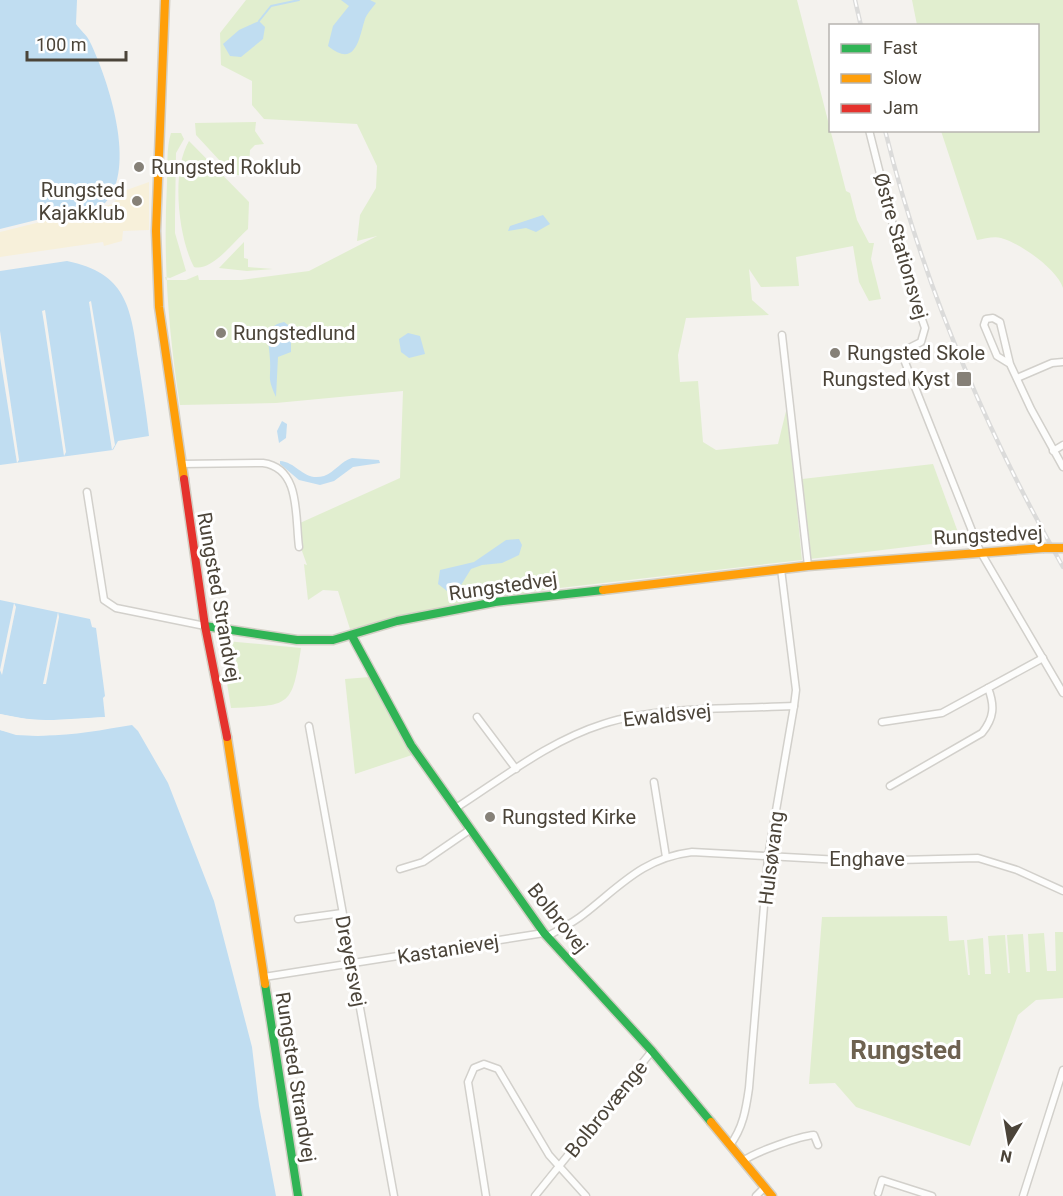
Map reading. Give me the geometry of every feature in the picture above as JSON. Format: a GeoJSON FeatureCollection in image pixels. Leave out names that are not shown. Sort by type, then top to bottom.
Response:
{"type":"FeatureCollection","features":[{"type":"Feature","properties":{"kind":"main road","name":"Rungsted Strandvej"},"geometry":{"type":"LineString","coordinates":[[165,0],[156,231],[157,282],[163,345],[205,626],[224,720],[298,1196]]}},
{"type":"Feature","properties":{"kind":"main road","name":"Rungstedvej"},"geometry":{"type":"LineString","coordinates":[[205,626],[310,641],[352,636],[398,621],[495,602],[808,566],[980,551],[1063,548]]}},
{"type":"Feature","properties":{"kind":"main road","name":"Bolbrovej"},"geometry":{"type":"LineString","coordinates":[[352,636],[374,673],[400,727],[546,934],[652,1051],[772,1196]]}},
{"type":"Feature","properties":{"kind":"street","name":"Østre Stationsvej"},"geometry":{"type":"LineString","coordinates":[[870,132],[903,265],[925,328],[921,342],[902,352],[980,551]]}},
{"type":"Feature","properties":{"kind":"street"},"geometry":{"type":"LineString","coordinates":[[1010,364],[997,356],[984,325],[986,319],[993,318],[1000,322],[1010,364],[1063,467]]}},
{"type":"Feature","properties":{"kind":"street"},"geometry":{"type":"LineString","coordinates":[[782,335],[808,566]]}},
{"type":"Feature","properties":{"kind":"street"},"geometry":{"type":"LineString","coordinates":[[1017,378],[1052,363],[1063,362]]}},
{"type":"Feature","properties":{"kind":"street"},"geometry":{"type":"LineString","coordinates":[[1053,451],[1063,446]]}},
{"type":"Feature","properties":{"kind":"street"},"geometry":{"type":"LineString","coordinates":[[181,464],[274,464],[285,472],[291,484],[299,547]]}},
{"type":"Feature","properties":{"kind":"street"},"geometry":{"type":"LineString","coordinates":[[87,492],[104,600],[116,608],[205,626]]}},
{"type":"Feature","properties":{"kind":"street"},"geometry":{"type":"LineString","coordinates":[[980,551],[1063,693]]}},
{"type":"Feature","properties":{"kind":"street","name":"Hulsøvang"},"geometry":{"type":"LineString","coordinates":[[730,1145],[744,1118],[749,1088],[768,857],[794,706],[795,686],[781,569]]}},
{"type":"Feature","properties":{"kind":"street"},"geometry":{"type":"LineString","coordinates":[[882,722],[942,713],[1043,658]]}},
{"type":"Feature","properties":{"kind":"street"},"geometry":{"type":"LineString","coordinates":[[890,786],[982,733],[990,724],[993,713],[993,702],[988,688]]}},
{"type":"Feature","properties":{"kind":"street","name":"Ewaldsvej"},"geometry":{"type":"LineString","coordinates":[[456,808],[575,734],[624,718],[794,706]]}},
{"type":"Feature","properties":{"kind":"street"},"geometry":{"type":"LineString","coordinates":[[477,717],[516,769]]}},
{"type":"Feature","properties":{"kind":"street","name":"Dreyersvej"},"geometry":{"type":"LineString","coordinates":[[309,726],[394,1196]]}},
{"type":"Feature","properties":{"kind":"street"},"geometry":{"type":"LineString","coordinates":[[654,782],[666,857]]}},
{"type":"Feature","properties":{"kind":"street"},"geometry":{"type":"LineString","coordinates":[[400,869],[423,862],[471,829]]}},
{"type":"Feature","properties":{"kind":"street","name":"Enghave"},"geometry":{"type":"LineString","coordinates":[[546,934],[582,916],[638,869],[666,857],[692,852],[859,861],[978,858],[1017,870],[1063,891]]}},
{"type":"Feature","properties":{"kind":"street"},"geometry":{"type":"LineString","coordinates":[[298,919],[342,913]]}},
{"type":"Feature","properties":{"kind":"street","name":"Kastanievej"},"geometry":{"type":"LineString","coordinates":[[264,977],[546,934]]}},
{"type":"Feature","properties":{"kind":"street","name":"Bolbrovænge"},"geometry":{"type":"LineString","coordinates":[[535,1196],[652,1051]]}},
{"type":"Feature","properties":{"kind":"street","name":"Bolbrovænge"},"geometry":{"type":"LineString","coordinates":[[486,1196],[468,1082],[471,1072],[479,1065],[489,1064],[498,1069],[549,1155],[586,1196]]}},
{"type":"Feature","properties":{"kind":"street"},"geometry":{"type":"LineString","coordinates":[[1023,1196],[1063,1070]]}},
{"type":"Feature","properties":{"kind":"street"},"geometry":{"type":"LineString","coordinates":[[743,1161],[755,1152],[782,1146],[805,1135],[814,1135],[818,1145]]}},
{"type":"Feature","properties":{"kind":"street"},"geometry":{"type":"LineString","coordinates":[[878,1193],[882,1180],[932,1196]]}},
{"type":"Feature","properties":{"kind":"street"},"geometry":{"type":"LineString","coordinates":[[756,1196],[765,1188]]}},
{"type":"Feature","properties":{"kind":"green space"},"geometry":{"type":"Polygon","coordinates":[[[246,0],[797,0],[829,132],[846,191],[850,193],[857,220],[869,243],[874,243],[871,259],[881,299],[869,301],[859,282],[853,246],[796,257],[799,286],[761,287],[749,269],[752,300],[769,315],[686,318],[678,355],[680,382],[698,381],[703,442],[716,450],[778,444],[787,407],[802,560],[551,589],[460,603],[350,629],[338,591],[323,590],[308,600],[304,564],[307,565],[302,551],[300,523],[400,478],[403,391],[276,403],[180,405],[167,280],[186,280],[198,275],[199,280],[241,280],[309,271],[377,236],[357,241],[360,215],[376,188],[377,166],[357,124],[264,119],[252,105],[252,81],[221,65],[220,33],[246,0]]]}},
{"type":"Feature","properties":{"kind":"green space"},"geometry":{"type":"Polygon","coordinates":[[[912,0],[1063,0],[1063,288],[1046,265],[1018,245],[998,237],[977,240],[941,132],[1039,132],[1039,24],[917,24],[912,0]]]}},
{"type":"Feature","properties":{"kind":"green space"},"geometry":{"type":"Polygon","coordinates":[[[256,122],[255,131],[264,144],[255,145],[250,150],[249,166],[253,168],[251,175],[233,175],[196,135],[195,123],[256,122]]]}},
{"type":"Feature","properties":{"kind":"green space"},"geometry":{"type":"Polygon","coordinates":[[[171,133],[181,133],[184,139],[176,153],[175,233],[186,271],[170,278],[167,277],[168,145],[171,133]]]}},
{"type":"Feature","properties":{"kind":"green space"},"geometry":{"type":"Polygon","coordinates":[[[189,141],[249,202],[248,229],[216,260],[201,267],[194,267],[188,254],[179,204],[180,169],[189,141]]]}},
{"type":"Feature","properties":{"kind":"green space"},"geometry":{"type":"Polygon","coordinates":[[[244,242],[244,258],[248,259],[248,267],[273,269],[247,271],[219,268],[244,242]]]}},
{"type":"Feature","properties":{"kind":"green space"},"geometry":{"type":"Polygon","coordinates":[[[933,464],[959,535],[955,541],[810,559],[802,479],[933,464]]]}},
{"type":"Feature","properties":{"kind":"green space"},"geometry":{"type":"Polygon","coordinates":[[[226,641],[301,648],[295,682],[285,699],[277,704],[266,706],[231,708],[221,646],[226,641]]]}},
{"type":"Feature","properties":{"kind":"green space"},"geometry":{"type":"Polygon","coordinates":[[[370,677],[412,755],[355,774],[345,679],[370,677]]]}},
{"type":"Feature","properties":{"kind":"green space"},"geometry":{"type":"Polygon","coordinates":[[[947,916],[949,941],[964,940],[968,975],[970,975],[967,940],[983,938],[985,974],[991,974],[988,936],[1005,935],[1008,973],[1010,973],[1007,935],[1023,934],[1026,972],[1030,972],[1028,934],[1044,933],[1047,971],[1056,971],[1055,932],[1063,932],[1063,998],[1036,1000],[1018,1015],[970,1146],[856,1107],[835,1083],[809,1084],[822,917],[947,916]]]}},
{"type":"Feature","properties":{"kind":"sand"},"geometry":{"type":"Polygon","coordinates":[[[149,182],[149,230],[123,231],[122,241],[104,246],[103,242],[0,257],[0,232],[113,204],[121,192],[149,182]]]}},
{"type":"Feature","properties":{"kind":"water"},"geometry":{"type":"Polygon","coordinates":[[[0,0],[77,0],[76,24],[89,39],[105,78],[117,124],[120,147],[115,188],[105,203],[0,229],[0,0]]]}},
{"type":"Feature","properties":{"kind":"water"},"geometry":{"type":"Polygon","coordinates":[[[341,0],[370,0],[376,3],[366,17],[355,48],[345,54],[328,46],[333,26],[349,6],[341,0]]]}},
{"type":"Feature","properties":{"kind":"water"},"geometry":{"type":"Polygon","coordinates":[[[259,21],[265,27],[263,39],[241,57],[230,56],[223,44],[239,30],[259,21]]]}},
{"type":"Feature","properties":{"kind":"water"},"geometry":{"type":"Polygon","coordinates":[[[543,215],[550,224],[536,232],[526,228],[508,231],[510,226],[543,215]]]}},
{"type":"Feature","properties":{"kind":"water"},"geometry":{"type":"Polygon","coordinates":[[[67,261],[102,274],[122,295],[132,323],[149,436],[118,441],[113,450],[0,465],[0,271],[67,261]]]}},
{"type":"Feature","properties":{"kind":"water"},"geometry":{"type":"Polygon","coordinates":[[[284,322],[291,327],[291,352],[278,357],[276,397],[270,382],[268,336],[272,328],[284,322]]]}},
{"type":"Feature","properties":{"kind":"water"},"geometry":{"type":"Polygon","coordinates":[[[408,333],[420,336],[425,354],[409,358],[401,352],[399,339],[408,333]]]}},
{"type":"Feature","properties":{"kind":"water"},"geometry":{"type":"Polygon","coordinates":[[[282,421],[287,424],[286,438],[279,443],[277,431],[282,421]]]}},
{"type":"Feature","properties":{"kind":"water"},"geometry":{"type":"Polygon","coordinates":[[[352,458],[379,460],[380,463],[353,467],[334,481],[320,485],[299,480],[280,464],[280,461],[286,462],[306,474],[317,477],[328,474],[352,458]]]}},
{"type":"Feature","properties":{"kind":"water"},"geometry":{"type":"Polygon","coordinates":[[[519,539],[522,545],[519,555],[502,563],[482,565],[471,569],[458,590],[447,591],[438,584],[440,570],[474,562],[506,540],[519,539]]]}},
{"type":"Feature","properties":{"kind":"water"},"geometry":{"type":"Polygon","coordinates":[[[0,600],[90,619],[92,627],[96,628],[105,696],[103,698],[105,717],[39,720],[0,714],[0,600]]]}},
{"type":"Feature","properties":{"kind":"water"},"geometry":{"type":"Polygon","coordinates":[[[132,725],[138,731],[168,783],[214,901],[252,1047],[259,1106],[276,1196],[0,1196],[0,730],[16,734],[49,736],[132,725]]]}},
{"type":"Feature","properties":{"kind":"pier"},"geometry":{"type":"Polygon","coordinates":[[[91,301],[115,445],[112,450],[89,302],[91,301]]]}},
{"type":"Feature","properties":{"kind":"pier"},"geometry":{"type":"Polygon","coordinates":[[[45,310],[66,452],[64,456],[42,311],[45,310]]]}},
{"type":"Feature","properties":{"kind":"pier"},"geometry":{"type":"Polygon","coordinates":[[[0,331],[19,460],[17,463],[0,357],[0,331]]]}},
{"type":"Feature","properties":{"kind":"pier"},"geometry":{"type":"Polygon","coordinates":[[[14,603],[16,607],[2,675],[0,670],[14,603]]]}},
{"type":"Feature","properties":{"kind":"pier"},"geometry":{"type":"Polygon","coordinates":[[[58,612],[59,617],[46,684],[43,684],[58,612]]]}},
{"type":"Feature","properties":{"kind":"pier"},"geometry":{"type":"Polygon","coordinates":[[[0,714],[37,721],[105,717],[105,720],[48,724],[18,722],[0,717],[0,714]]]}},
{"type":"Feature","properties":{"kind":"pier"},"geometry":{"type":"Polygon","coordinates":[[[0,727],[17,732],[38,733],[95,727],[73,733],[38,736],[16,735],[0,730],[0,727]]]}},
{"type":"Feature","properties":{"kind":"waterway"},"geometry":{"type":"LineString","coordinates":[[259,21],[271,6],[299,0]]}},
{"type":"Feature","properties":{"kind":"railway"},"geometry":{"type":"LineString","coordinates":[[855,0],[861,24]]}},
{"type":"Feature","properties":{"kind":"railway"},"geometry":{"type":"LineString","coordinates":[[886,132],[918,244],[959,355],[982,409],[1063,567]]}},
{"type":"Feature","properties":{"kind":"traffic: fast"},"geometry":{"type":"LineString","coordinates":[[205,626],[297,640],[333,640],[397,621],[495,602],[603,590]]}},
{"type":"Feature","properties":{"kind":"traffic: fast"},"geometry":{"type":"LineString","coordinates":[[352,636],[411,745],[544,933],[652,1051],[711,1122]]}},
{"type":"Feature","properties":{"kind":"traffic: fast"},"geometry":{"type":"LineString","coordinates":[[265,984],[298,1196]]}},
{"type":"Feature","properties":{"kind":"traffic: slow"},"geometry":{"type":"LineString","coordinates":[[165,0],[156,231],[159,307],[184,479]]}},
{"type":"Feature","properties":{"kind":"traffic: slow"},"geometry":{"type":"LineString","coordinates":[[603,590],[808,566],[1043,548]]}},
{"type":"Feature","properties":{"kind":"traffic: slow"},"geometry":{"type":"LineString","coordinates":[[1043,548],[1063,548]]}},
{"type":"Feature","properties":{"kind":"traffic: slow"},"geometry":{"type":"LineString","coordinates":[[227,737],[265,984]]}},
{"type":"Feature","properties":{"kind":"traffic: slow"},"geometry":{"type":"LineString","coordinates":[[711,1122],[772,1196]]}},
{"type":"Feature","properties":{"kind":"traffic: jam"},"geometry":{"type":"LineString","coordinates":[[184,479],[205,626],[227,737]]}},
{"type":"Feature","properties":{"kind":"place","name":"Rungsted Roklub"},"geometry":{"type":"Point","coordinates":[139,167]}},
{"type":"Feature","properties":{"kind":"place","name":"Rungsted Kajakklub"},"geometry":{"type":"Point","coordinates":[137,201]}},
{"type":"Feature","properties":{"kind":"place","name":"Rungstedlund"},"geometry":{"type":"Point","coordinates":[221,333]}},
{"type":"Feature","properties":{"kind":"place","name":"Rungsted Skole"},"geometry":{"type":"Point","coordinates":[835,353]}},
{"type":"Feature","properties":{"kind":"place","name":"Rungsted Kyst"},"geometry":{"type":"Point","coordinates":[964,379]}},
{"type":"Feature","properties":{"kind":"place","name":"Rungsted Kirke"},"geometry":{"type":"Point","coordinates":[490,817]}},
{"type":"Feature","properties":{"kind":"district","name":"Rungsted"},"geometry":{"type":"Point","coordinates":[906,1050]}}]}
